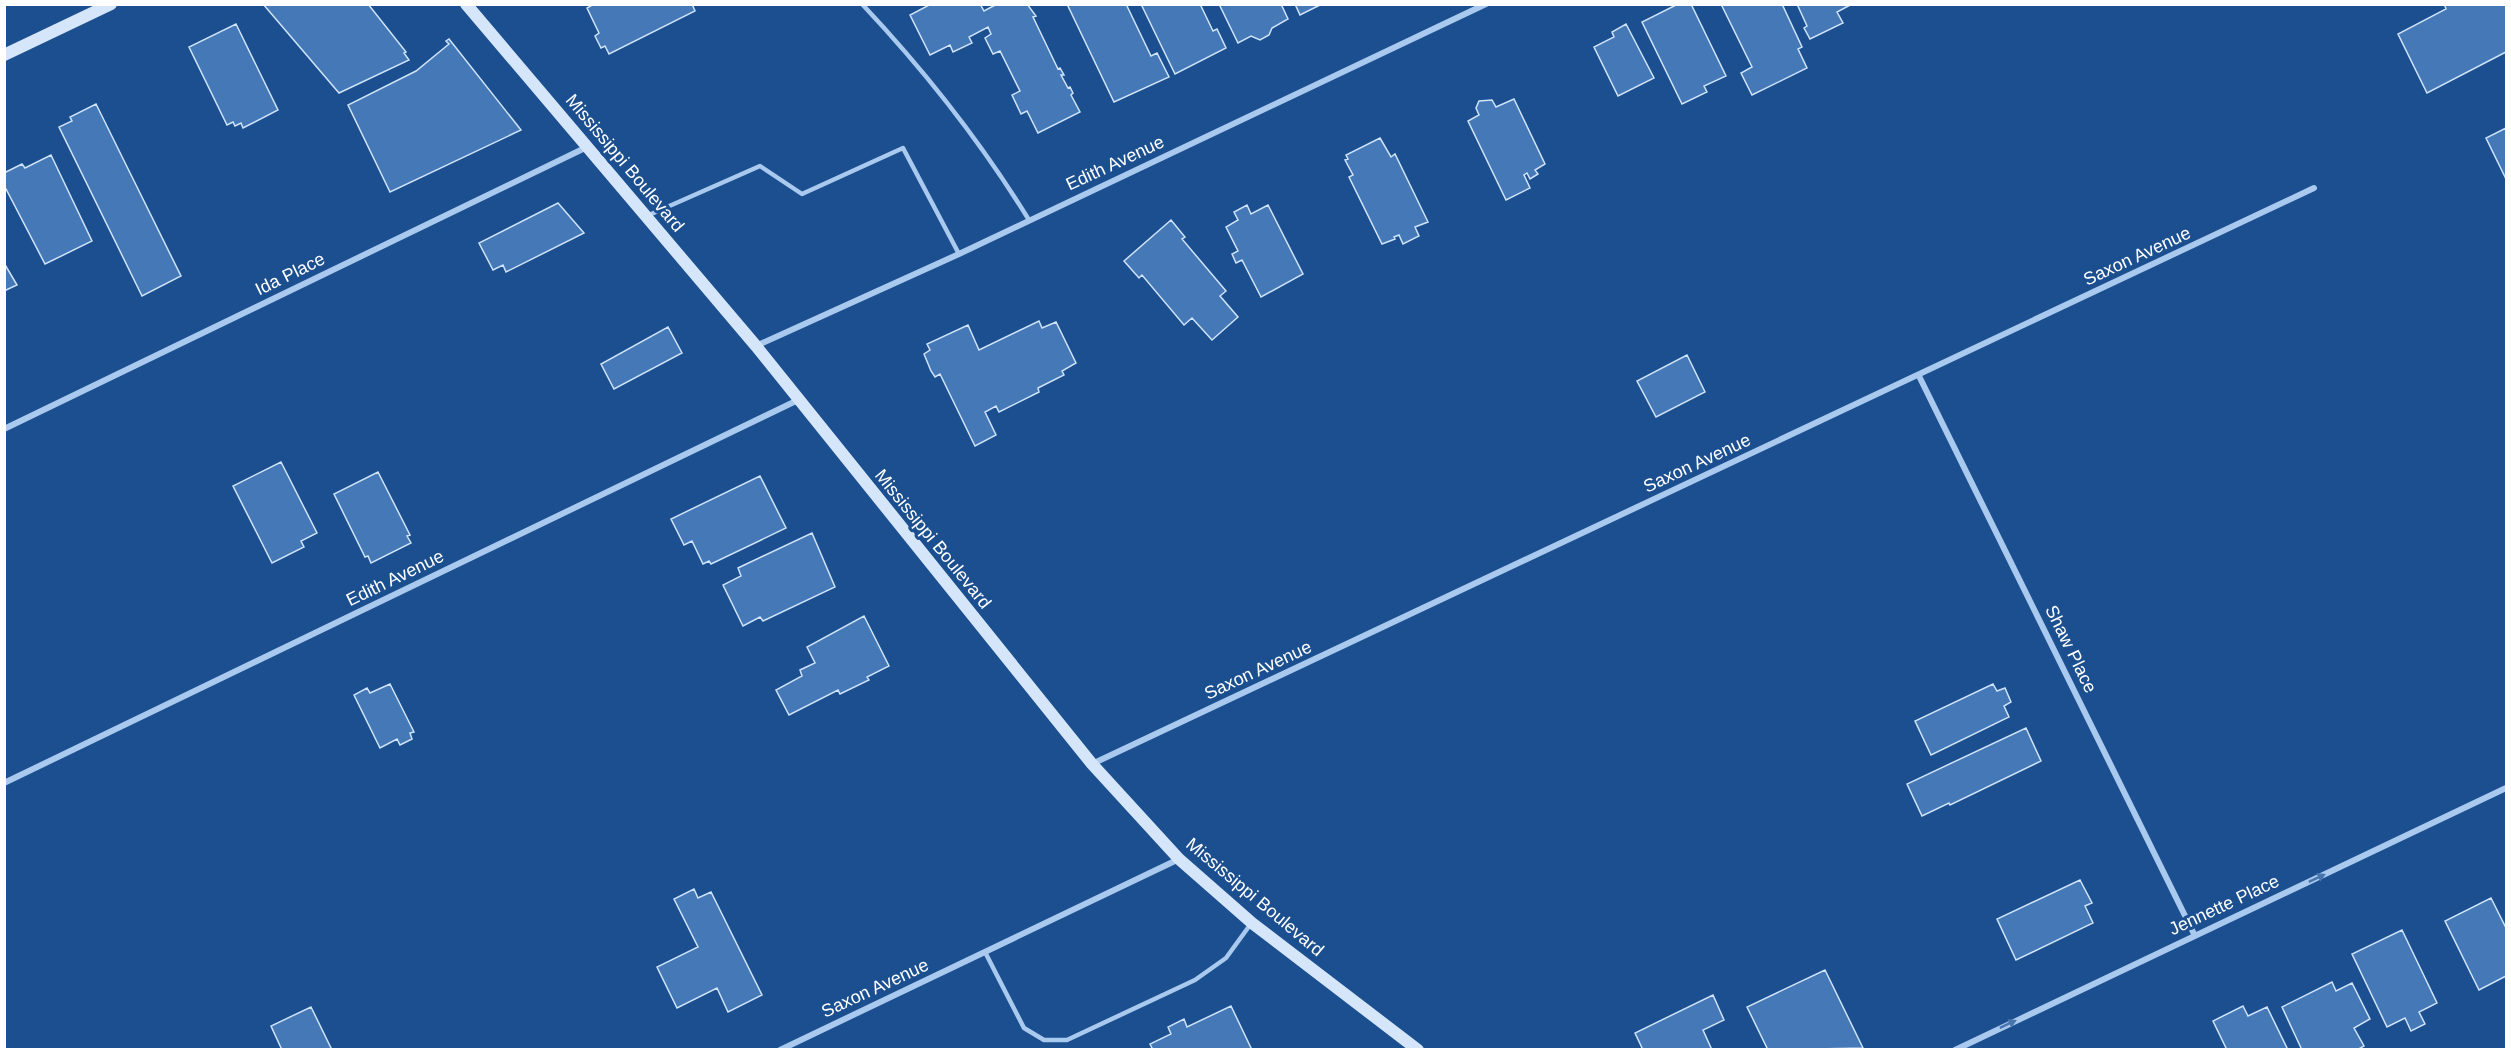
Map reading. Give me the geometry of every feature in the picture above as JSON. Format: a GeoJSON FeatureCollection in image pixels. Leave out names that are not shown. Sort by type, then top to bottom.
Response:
{"type":"FeatureCollection","features":[{"type":"Feature","properties":{"kind":"main road"},"geometry":{"type":"LineString","coordinates":[[4,56],[111,4]]}},
{"type":"Feature","properties":{"kind":"main road","name":"Mississippi Boulevard"},"geometry":{"type":"LineString","coordinates":[[466,4],[756,346],[1092,764],[1179,859],[1252,923],[1418,1050]]}},
{"type":"Feature","properties":{"kind":"street","name":"Edith Avenue"},"geometry":{"type":"LineString","coordinates":[[756,346],[959,254],[1486,4]]}},
{"type":"Feature","properties":{"kind":"street","name":"Ida Place"},"geometry":{"type":"LineString","coordinates":[[4,429],[588,147]]}},
{"type":"Feature","properties":{"kind":"street","name":"Saxon Avenue"},"geometry":{"type":"LineString","coordinates":[[1092,764],[2314,188]]}},
{"type":"Feature","properties":{"kind":"street","name":"Shaw Place"},"geometry":{"type":"LineString","coordinates":[[1919,376],[2195,936]]}},
{"type":"Feature","properties":{"kind":"street","name":"Edith Avenue"},"geometry":{"type":"LineString","coordinates":[[4,783],[798,400]]}},
{"type":"Feature","properties":{"kind":"street","name":"Jennette Place"},"geometry":{"type":"LineString","coordinates":[[1955,1050],[2506,788]]}},
{"type":"Feature","properties":{"kind":"street","name":"Saxon Avenue"},"geometry":{"type":"LineString","coordinates":[[780,1050],[1179,859]]}},
{"type":"Feature","properties":{"kind":"lane"},"geometry":{"type":"LineString","coordinates":[[862,4],[912,57],[997,168],[1029,220]]}},
{"type":"Feature","properties":{"kind":"lane"},"geometry":{"type":"LineString","coordinates":[[646,216],[760,166],[802,194],[903,148],[959,254]]}},
{"type":"Feature","properties":{"kind":"lane"},"geometry":{"type":"LineString","coordinates":[[985,952],[1024,1028],[1044,1040],[1067,1040],[1195,980],[1226,958],[1252,923]]}},
{"type":"Feature","properties":{"kind":"building"},"geometry":{"type":"Polygon","coordinates":[[[263,4],[368,4],[406,52],[404,53],[409,60],[339,93],[263,4]]]}},
{"type":"Feature","properties":{"kind":"building"},"geometry":{"type":"Polygon","coordinates":[[[594,4],[692,4],[695,11],[609,54],[605,46],[601,48],[595,36],[599,33],[587,8],[594,4]]]}},
{"type":"Feature","properties":{"kind":"building"},"geometry":{"type":"Polygon","coordinates":[[[931,4],[980,4],[984,11],[997,4],[1027,4],[1036,16],[1033,17],[1058,69],[1060,68],[1064,75],[1061,75],[1073,93],[1071,95],[1080,112],[1038,133],[1027,111],[1021,114],[1012,95],[1020,91],[1000,51],[993,54],[985,38],[991,34],[988,27],[969,37],[972,43],[953,52],[950,45],[930,55],[910,15],[931,4]]]}},
{"type":"Feature","properties":{"kind":"building"},"geometry":{"type":"Polygon","coordinates":[[[1067,4],[1126,4],[1151,56],[1157,53],[1169,77],[1114,102],[1067,4]]]}},
{"type":"Feature","properties":{"kind":"building"},"geometry":{"type":"Polygon","coordinates":[[[1141,4],[1200,4],[1213,31],[1217,29],[1226,48],[1175,74],[1141,4]]]}},
{"type":"Feature","properties":{"kind":"building"},"geometry":{"type":"Polygon","coordinates":[[[1219,4],[1281,4],[1288,19],[1272,28],[1269,35],[1260,40],[1251,36],[1238,43],[1219,4]]]}},
{"type":"Feature","properties":{"kind":"building"},"geometry":{"type":"Polygon","coordinates":[[[1295,4],[1322,4],[1300,15],[1295,4]]]}},
{"type":"Feature","properties":{"kind":"building"},"geometry":{"type":"Polygon","coordinates":[[[1678,4],[1691,4],[1726,76],[1704,86],[1707,92],[1682,104],[1642,22],[1678,4]]]}},
{"type":"Feature","properties":{"kind":"building"},"geometry":{"type":"Polygon","coordinates":[[[1721,4],[1782,4],[1802,47],[1798,49],[1807,68],[1752,95],[1741,73],[1752,67],[1721,4]]]}},
{"type":"Feature","properties":{"kind":"building"},"geometry":{"type":"Polygon","coordinates":[[[1797,4],[1852,4],[1837,12],[1843,23],[1810,39],[1797,4]]]}},
{"type":"Feature","properties":{"kind":"building"},"geometry":{"type":"Polygon","coordinates":[[[2447,4],[2506,4],[2506,52],[2427,93],[2398,34],[2446,9],[2447,4]]]}},
{"type":"Feature","properties":{"kind":"building"},"geometry":{"type":"Polygon","coordinates":[[[236,24],[278,110],[243,128],[241,123],[235,126],[233,122],[227,125],[189,47],[236,24]]]}},
{"type":"Feature","properties":{"kind":"building"},"geometry":{"type":"Polygon","coordinates":[[[1626,24],[1654,78],[1618,96],[1594,47],[1614,37],[1612,32],[1626,24]]]}},
{"type":"Feature","properties":{"kind":"building"},"geometry":{"type":"Polygon","coordinates":[[[449,39],[521,130],[390,192],[348,105],[416,71],[449,44],[446,41],[449,39]]]}},
{"type":"Feature","properties":{"kind":"building"},"geometry":{"type":"Polygon","coordinates":[[[1514,99],[1545,164],[1535,170],[1538,174],[1530,179],[1527,173],[1524,175],[1530,188],[1506,200],[1468,121],[1479,115],[1476,108],[1479,101],[1492,100],[1496,107],[1514,99]]]}},
{"type":"Feature","properties":{"kind":"building"},"geometry":{"type":"Polygon","coordinates":[[[96,104],[181,276],[142,296],[59,127],[72,121],[70,117],[96,104]]]}},
{"type":"Feature","properties":{"kind":"building"},"geometry":{"type":"Polygon","coordinates":[[[2506,128],[2506,179],[2486,138],[2506,128]]]}},
{"type":"Feature","properties":{"kind":"building"},"geometry":{"type":"Polygon","coordinates":[[[1380,138],[1391,157],[1395,154],[1428,222],[1415,227],[1419,236],[1403,244],[1399,235],[1382,244],[1349,177],[1353,175],[1345,160],[1348,159],[1346,155],[1380,138]]]}},
{"type":"Feature","properties":{"kind":"building"},"geometry":{"type":"Polygon","coordinates":[[[51,155],[92,241],[45,264],[6,189],[4,190],[4,173],[22,164],[25,168],[51,155]]]}},
{"type":"Feature","properties":{"kind":"building"},"geometry":{"type":"Polygon","coordinates":[[[558,203],[584,233],[506,272],[503,265],[493,270],[479,243],[558,203]]]}},
{"type":"Feature","properties":{"kind":"building"},"geometry":{"type":"Polygon","coordinates":[[[1247,205],[1251,214],[1268,205],[1303,274],[1261,297],[1242,260],[1236,263],[1232,254],[1238,251],[1226,227],[1238,220],[1234,212],[1247,205]]]}},
{"type":"Feature","properties":{"kind":"building"},"geometry":{"type":"Polygon","coordinates":[[[1171,220],[1185,237],[1182,239],[1226,291],[1220,296],[1238,317],[1212,340],[1192,318],[1184,325],[1142,275],[1139,278],[1124,261],[1171,220]]]}},
{"type":"Feature","properties":{"kind":"building"},"geometry":{"type":"Polygon","coordinates":[[[4,263],[17,285],[4,291],[4,263]]]}},
{"type":"Feature","properties":{"kind":"building"},"geometry":{"type":"Polygon","coordinates":[[[1039,321],[1042,328],[1056,322],[1076,363],[1062,371],[1064,375],[1038,388],[1039,392],[999,412],[996,406],[985,412],[996,435],[975,446],[940,374],[935,377],[931,371],[924,354],[930,350],[927,344],[968,325],[979,350],[1039,321]]]}},
{"type":"Feature","properties":{"kind":"building"},"geometry":{"type":"Polygon","coordinates":[[[668,327],[682,353],[614,389],[601,364],[668,327]]]}},
{"type":"Feature","properties":{"kind":"building"},"geometry":{"type":"Polygon","coordinates":[[[1687,355],[1705,392],[1656,417],[1637,381],[1687,355]]]}},
{"type":"Feature","properties":{"kind":"building"},"geometry":{"type":"Polygon","coordinates":[[[281,462],[317,533],[301,541],[304,547],[272,563],[233,486],[281,462]]]}},
{"type":"Feature","properties":{"kind":"building"},"geometry":{"type":"Polygon","coordinates":[[[378,472],[410,535],[407,536],[411,543],[371,563],[368,556],[365,557],[334,494],[378,472]]]}},
{"type":"Feature","properties":{"kind":"building"},"geometry":{"type":"Polygon","coordinates":[[[760,476],[786,528],[711,564],[709,561],[703,564],[692,541],[684,545],[671,519],[760,476]]]}},
{"type":"Feature","properties":{"kind":"building"},"geometry":{"type":"Polygon","coordinates":[[[812,533],[835,587],[763,621],[760,617],[743,626],[723,585],[741,576],[738,568],[812,533]]]}},
{"type":"Feature","properties":{"kind":"building"},"geometry":{"type":"Polygon","coordinates":[[[864,616],[889,666],[867,677],[869,680],[840,694],[838,690],[789,715],[776,690],[802,676],[800,670],[815,663],[807,647],[864,616]]]}},
{"type":"Feature","properties":{"kind":"building"},"geometry":{"type":"Polygon","coordinates":[[[390,684],[414,732],[410,733],[412,739],[400,745],[397,739],[380,748],[354,695],[367,688],[370,693],[390,684]]]}},
{"type":"Feature","properties":{"kind":"building"},"geometry":{"type":"Polygon","coordinates":[[[1993,684],[1997,691],[2005,688],[2011,702],[2004,706],[2009,717],[1931,755],[1915,721],[1993,684]]]}},
{"type":"Feature","properties":{"kind":"building"},"geometry":{"type":"Polygon","coordinates":[[[2026,728],[2041,761],[1922,816],[1907,784],[2026,728]]]}},
{"type":"Feature","properties":{"kind":"building"},"geometry":{"type":"Polygon","coordinates":[[[2080,880],[2092,903],[2085,906],[2093,923],[2016,960],[1997,919],[2080,880]]]}},
{"type":"Feature","properties":{"kind":"building"},"geometry":{"type":"Polygon","coordinates":[[[694,889],[698,898],[711,892],[762,995],[728,1012],[717,988],[677,1008],[657,967],[698,947],[674,899],[694,889]]]}},
{"type":"Feature","properties":{"kind":"building"},"geometry":{"type":"Polygon","coordinates":[[[2491,898],[2506,928],[2506,976],[2479,990],[2445,921],[2491,898]]]}},
{"type":"Feature","properties":{"kind":"building"},"geometry":{"type":"Polygon","coordinates":[[[2402,930],[2437,1003],[2419,1012],[2425,1024],[2411,1031],[2405,1018],[2387,1027],[2352,954],[2402,930]]]}},
{"type":"Feature","properties":{"kind":"building"},"geometry":{"type":"Polygon","coordinates":[[[1825,970],[1863,1048],[1768,1050],[1747,1007],[1825,970]]]}},
{"type":"Feature","properties":{"kind":"building"},"geometry":{"type":"Polygon","coordinates":[[[2332,982],[2336,991],[2352,983],[2370,1019],[2354,1028],[2364,1046],[2357,1050],[2302,1050],[2282,1007],[2332,982]]]}},
{"type":"Feature","properties":{"kind":"building"},"geometry":{"type":"Polygon","coordinates":[[[1713,995],[1724,1020],[1703,1030],[1712,1050],[1643,1050],[1635,1033],[1713,995]]]}},
{"type":"Feature","properties":{"kind":"building"},"geometry":{"type":"Polygon","coordinates":[[[1231,1006],[1252,1050],[1153,1050],[1150,1044],[1171,1034],[1168,1027],[1184,1019],[1187,1027],[1231,1006]]]}},
{"type":"Feature","properties":{"kind":"building"},"geometry":{"type":"Polygon","coordinates":[[[2243,1006],[2248,1016],[2267,1007],[2288,1050],[2227,1050],[2213,1021],[2243,1006]]]}},
{"type":"Feature","properties":{"kind":"building"},"geometry":{"type":"Polygon","coordinates":[[[311,1007],[332,1050],[282,1050],[271,1026],[311,1007]]]}}]}
